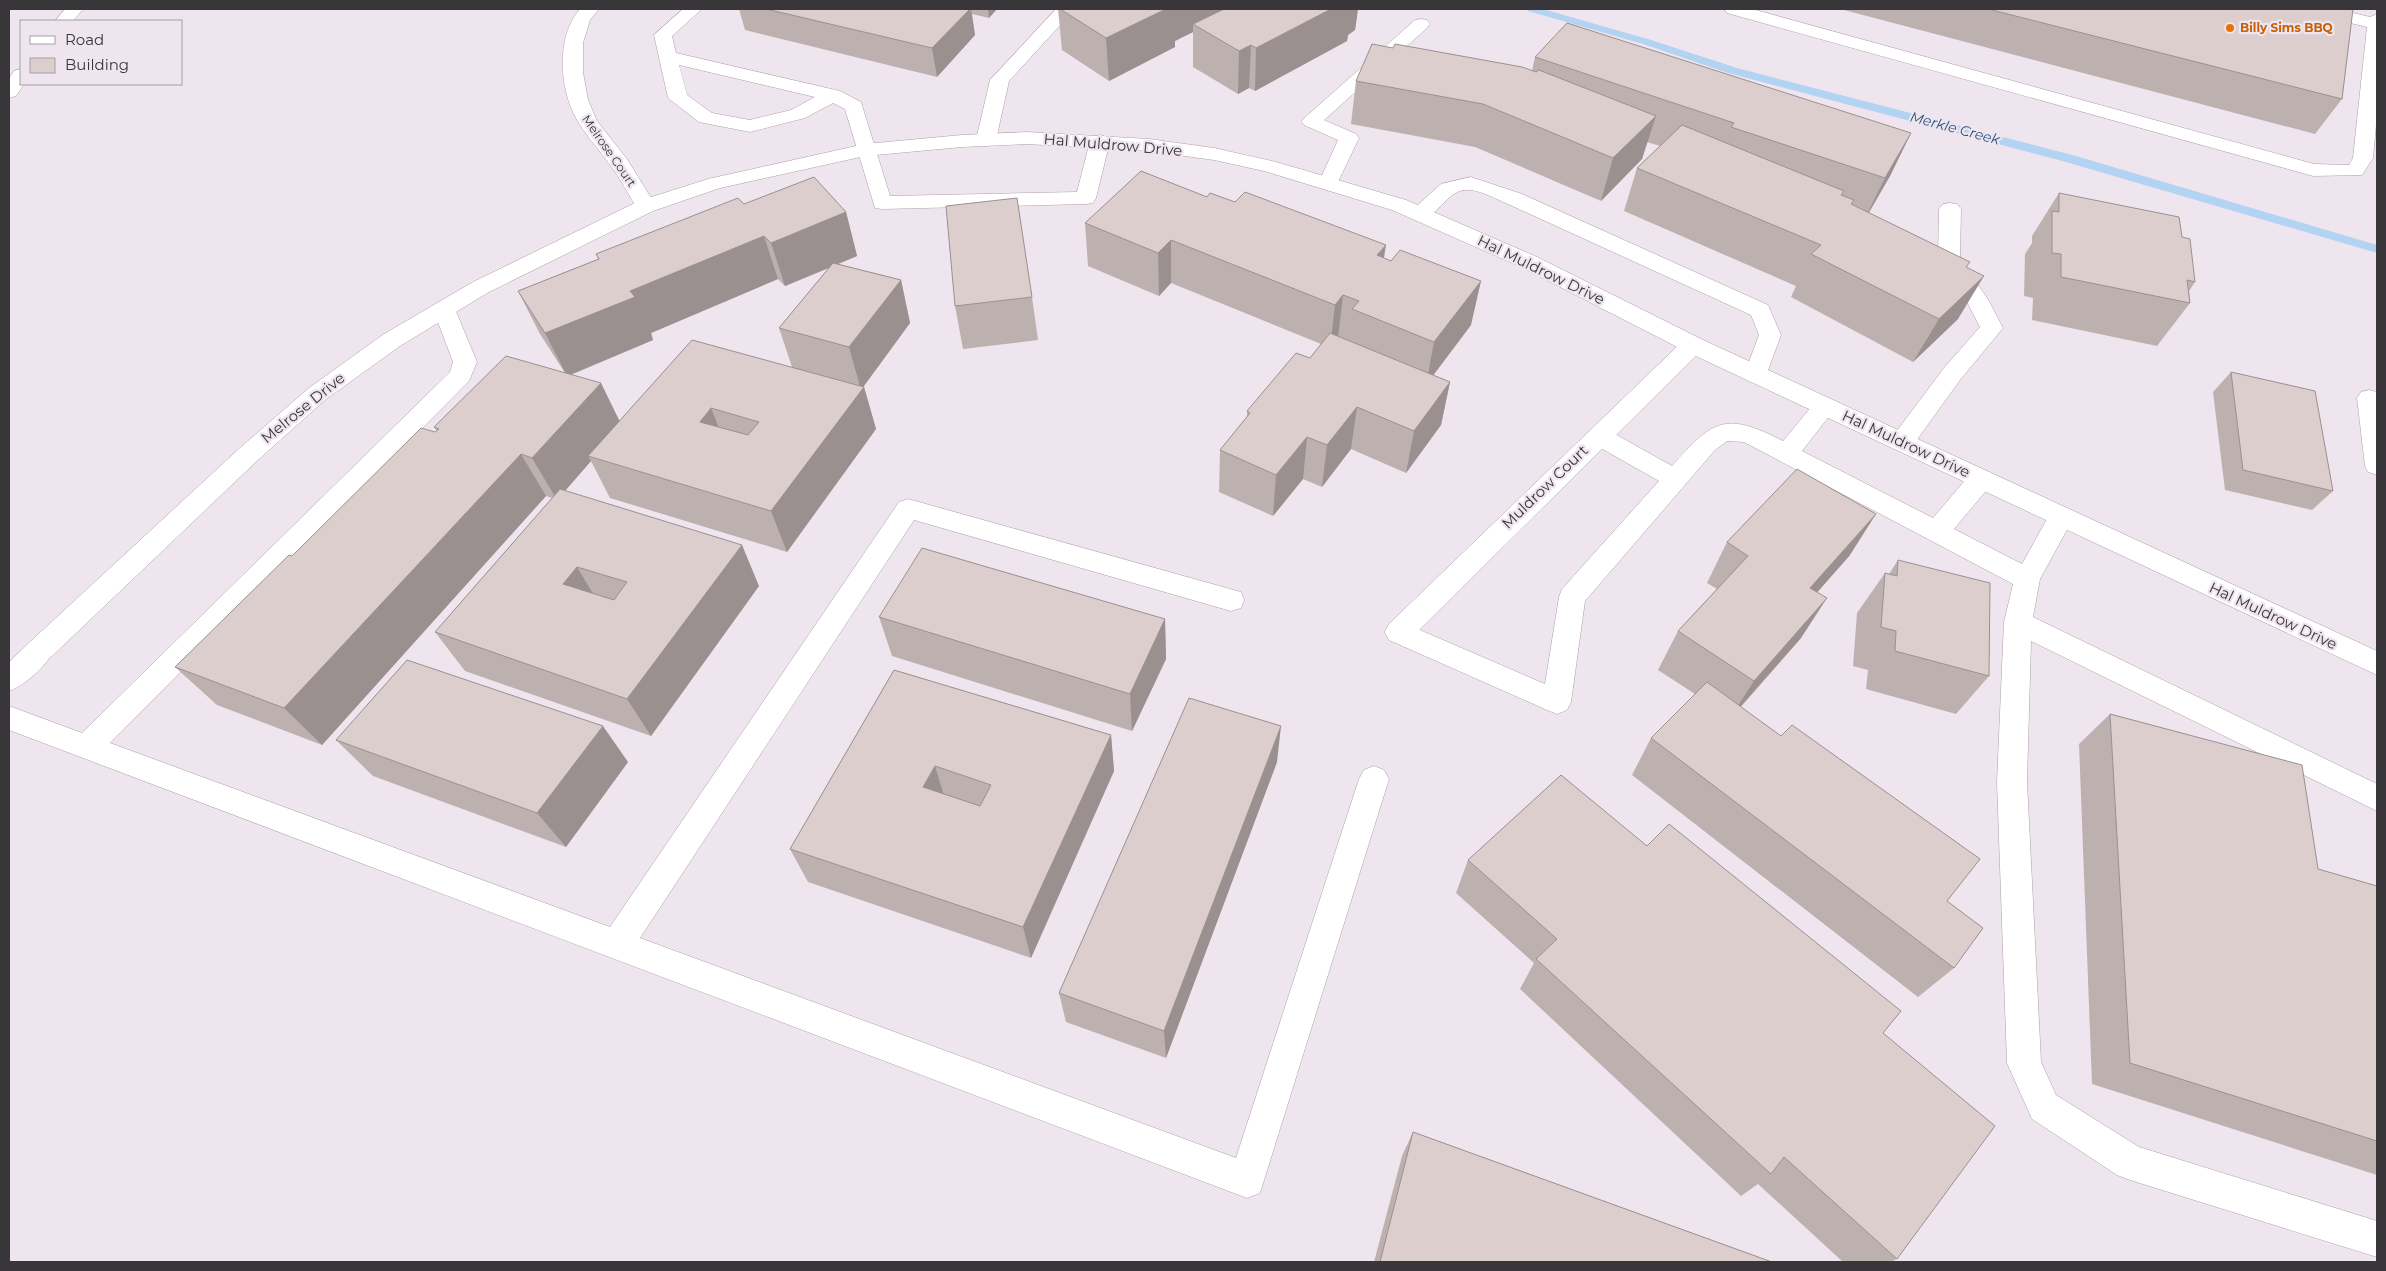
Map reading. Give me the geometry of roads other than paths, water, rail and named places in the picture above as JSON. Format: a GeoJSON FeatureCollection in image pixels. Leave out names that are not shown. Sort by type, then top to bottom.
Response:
{"type":"FeatureCollection","features":[{"type":"Feature","properties":{"kind":"street"},"geometry":{"type":"LineString","coordinates":[[65,20],[74,9]]}},
{"type":"Feature","properties":{"kind":"street","name":"Melrose Court"},"geometry":{"type":"LineString","coordinates":[[590,9],[586,12],[574,38],[572,69],[582,112],[619,162],[646,206]]}},
{"type":"Feature","properties":{"kind":"street"},"geometry":{"type":"LineString","coordinates":[[693,9],[663,35],[678,98],[706,118],[750,126],[798,114],[833,95]]}},
{"type":"Feature","properties":{"kind":"street"},"geometry":{"type":"LineString","coordinates":[[986,140],[1000,80],[1066,9]]}},
{"type":"Feature","properties":{"kind":"street"},"geometry":{"type":"LineString","coordinates":[[1733,9],[2312,170],[2355,171],[2363,158],[2376,22],[2315,9]]}},
{"type":"Feature","properties":{"kind":"street"},"geometry":{"type":"LineString","coordinates":[[1329,182],[1349,138],[1311,121],[1421,24]]}},
{"type":"Feature","properties":{"kind":"street"},"geometry":{"type":"LineString","coordinates":[[667,57],[833,95],[854,106],[865,150],[882,202],[1086,198],[1100,141]]}},
{"type":"Feature","properties":{"kind":"street"},"geometry":{"type":"LineString","coordinates":[[9,92],[20,76]]}},
{"type":"Feature","properties":{"kind":"street","name":"Hal Muldrow Drive"},"geometry":{"type":"LineString","coordinates":[[646,206],[715,183],[865,150],[986,140],[1027,138],[1149,145],[1214,154],[1269,166],[1329,182],[1420,213],[1529,262],[1756,375],[2377,664]]}},
{"type":"Feature","properties":{"kind":"street"},"geometry":{"type":"LineString","coordinates":[[1420,213],[1448,188],[1471,183],[1515,200],[1760,310],[1770,334],[1756,375]]}},
{"type":"Feature","properties":{"kind":"street","name":"Melrose Drive"},"geometry":{"type":"LineString","coordinates":[[9,679],[250,453],[317,394],[392,340],[444,309],[565,244],[646,206]]}},
{"type":"Feature","properties":{"kind":"street"},"geometry":{"type":"LineString","coordinates":[[1902,442],[1952,374],[1992,328],[1978,301],[1949,258],[1950,209]]}},
{"type":"Feature","properties":{"kind":"street"},"geometry":{"type":"LineString","coordinates":[[87,747],[461,375],[465,362],[444,309]]}},
{"type":"Feature","properties":{"kind":"street","name":"Muldrow Court"},"geometry":{"type":"LineString","coordinates":[[1675,479],[1572,597],[1557,702],[1399,632],[1693,345]]}},
{"type":"Feature","properties":{"kind":"street"},"geometry":{"type":"LineString","coordinates":[[2369,398],[2377,466]]}},
{"type":"Feature","properties":{"kind":"street"},"geometry":{"type":"LineString","coordinates":[[1786,454],[1825,406]]}},
{"type":"Feature","properties":{"kind":"street"},"geometry":{"type":"LineString","coordinates":[[1599,436],[1675,479],[1706,444],[1722,432],[1748,434],[2027,579]]}},
{"type":"Feature","properties":{"kind":"street"},"geometry":{"type":"LineString","coordinates":[[1936,532],[1981,479]]}},
{"type":"Feature","properties":{"kind":"street"},"geometry":{"type":"LineString","coordinates":[[617,945],[908,509],[1231,600]]}},
{"type":"Feature","properties":{"kind":"street"},"geometry":{"type":"LineString","coordinates":[[2061,517],[2027,579],[2018,622],[2012,782],[2024,1063],[2044,1106],[2130,1162],[2377,1239]]}},
{"type":"Feature","properties":{"kind":"street"},"geometry":{"type":"LineString","coordinates":[[2018,622],[2377,798]]}},
{"type":"Feature","properties":{"kind":"street"},"geometry":{"type":"LineString","coordinates":[[9,718],[1247,1180],[1374,779]]}},
{"type":"Feature","properties":{"kind":"waterway","name":"Merkle Creek"},"geometry":{"type":"LineString","coordinates":[[1532,9],[1647,42],[1733,71],[1762,77],[2071,159],[2377,249]]}},
{"type":"Feature","properties":{"kind":"place","name":"Billy Sims BBQ"},"geometry":{"type":"Point","coordinates":[2230,28]}}]}
